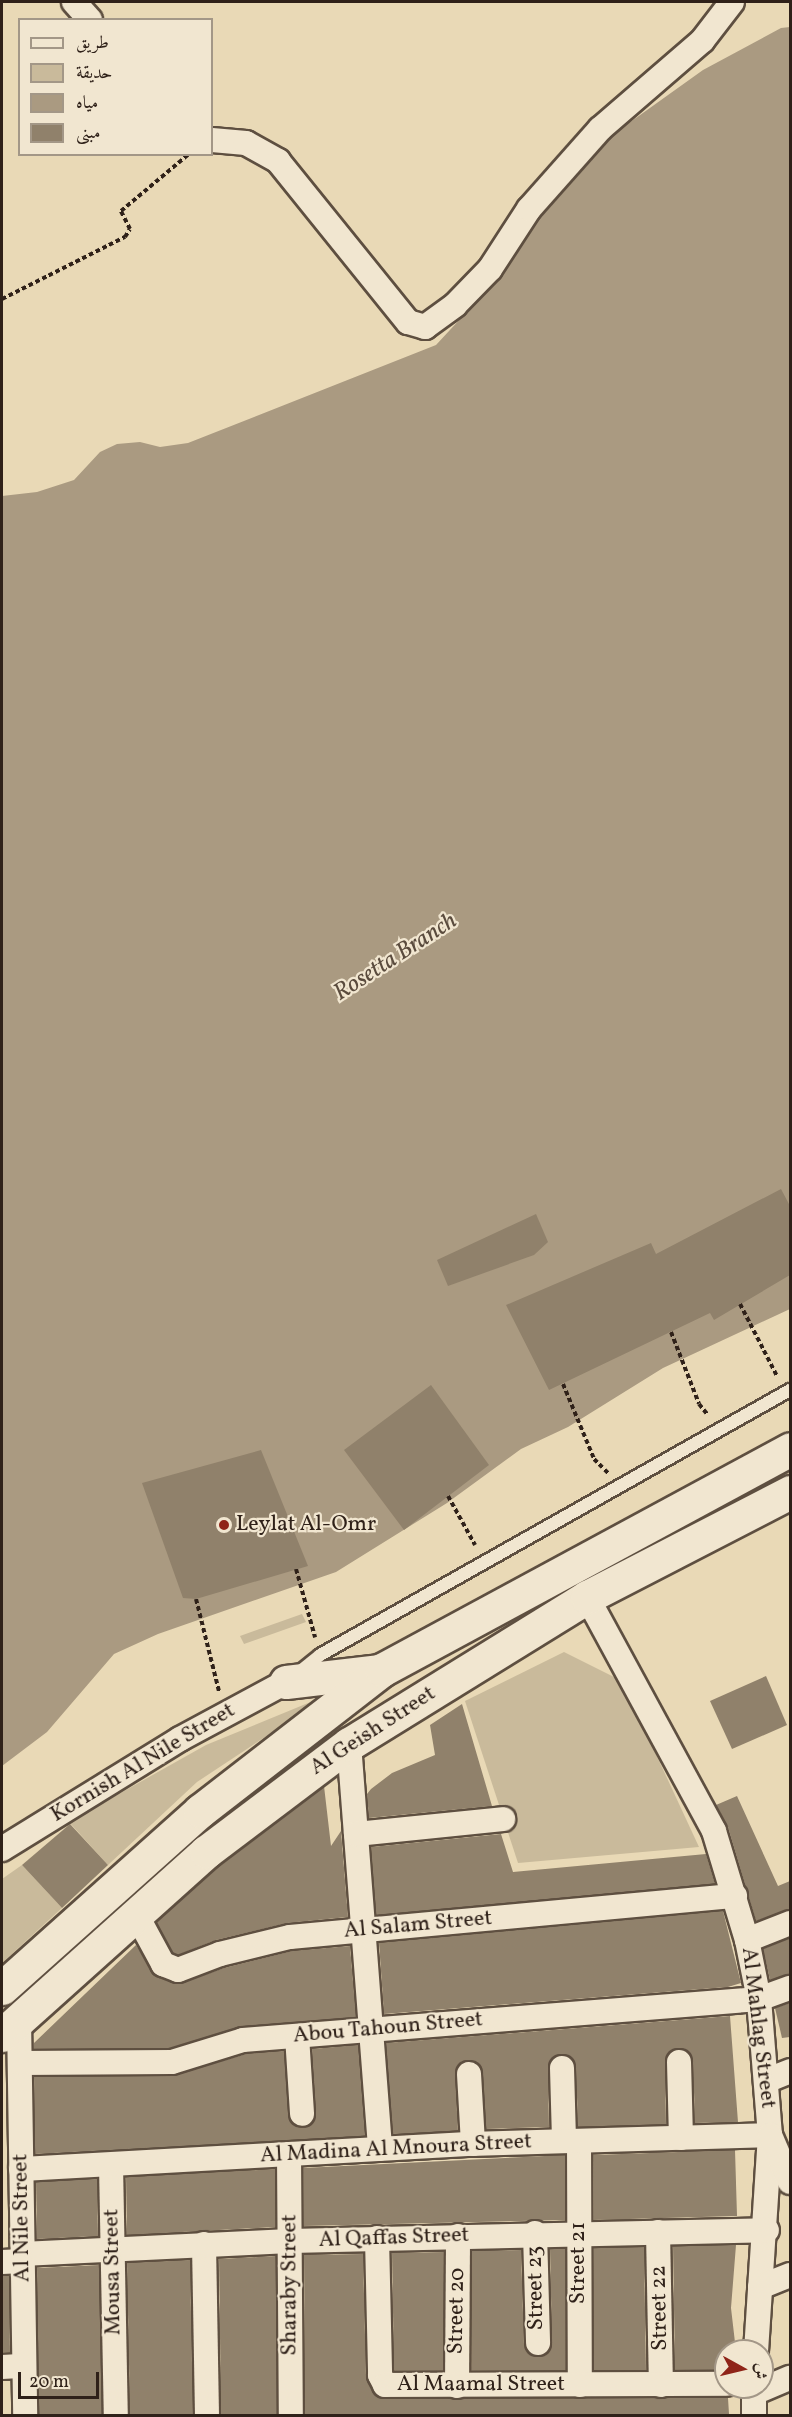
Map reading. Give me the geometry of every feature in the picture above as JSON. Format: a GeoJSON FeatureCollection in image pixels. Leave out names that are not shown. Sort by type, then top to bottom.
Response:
{"type":"FeatureCollection","features":[{"type":"Feature","properties":{"kind":"main road","name":"Al Geish Street"},"geometry":{"type":"LineString","coordinates":[[2,1988],[200,1811],[382,1670],[790,1449]]}},
{"type":"Feature","properties":{"kind":"main road","name":"Al Geish Street"},"geometry":{"type":"LineString","coordinates":[[10,2027],[206,1852],[350,1744],[587,1597],[790,1492]]}},
{"type":"Feature","properties":{"kind":"main road"},"geometry":{"type":"LineString","coordinates":[[286,1682],[382,1670]]}},
{"type":"Feature","properties":{"kind":"street"},"geometry":{"type":"LineString","coordinates":[[74,2],[88,18]]}},
{"type":"Feature","properties":{"kind":"street"},"geometry":{"type":"LineString","coordinates":[[213,140],[246,144],[278,161],[403,316],[414,327],[425,327],[455,305],[490,269],[528,208],[578,152],[702,40],[732,2]]}},
{"type":"Feature","properties":{"kind":"street","name":"Al Mahlag Street"},"geometry":{"type":"LineString","coordinates":[[587,1597],[714,1831],[747,1940],[759,1999],[779,2076],[771,2135],[785,2180],[767,2230],[757,2339]]}},
{"type":"Feature","properties":{"kind":"street","name":"Kornish Al Nile Street"},"geometry":{"type":"LineString","coordinates":[[2,1849],[224,1714],[286,1682]]}},
{"type":"Feature","properties":{"kind":"street"},"geometry":{"type":"LineString","coordinates":[[350,1744],[380,2149]]}},
{"type":"Feature","properties":{"kind":"street"},"geometry":{"type":"LineString","coordinates":[[356,1833],[503,1820]]}},
{"type":"Feature","properties":{"kind":"street","name":"Al Salam Street"},"geometry":{"type":"LineString","coordinates":[[136,1914],[163,1964],[172,1970],[254,1944],[363,1930],[735,1896]]}},
{"type":"Feature","properties":{"kind":"street"},"geometry":{"type":"LineString","coordinates":[[747,1940],[790,1923]]}},
{"type":"Feature","properties":{"kind":"street","name":"Abou Tahoun Street"},"geometry":{"type":"LineString","coordinates":[[20,2063],[172,2062],[228,2043],[759,1999],[790,1988]]}},
{"type":"Feature","properties":{"kind":"street","name":"Al Nile Street"},"geometry":{"type":"LineString","coordinates":[[10,2027],[20,2063],[21,2169],[13,2366],[25,2415]]}},
{"type":"Feature","properties":{"kind":"street"},"geometry":{"type":"LineString","coordinates":[[297,2036],[302,2114]]}},
{"type":"Feature","properties":{"kind":"street"},"geometry":{"type":"LineString","coordinates":[[679,2062],[681,2138]]}},
{"type":"Feature","properties":{"kind":"street","name":"Street 21"},"geometry":{"type":"LineString","coordinates":[[562,2068],[579,2233],[580,2385]]}},
{"type":"Feature","properties":{"kind":"street"},"geometry":{"type":"LineString","coordinates":[[469,2074],[473,2144]]}},
{"type":"Feature","properties":{"kind":"street","name":"Al Madina Al Mnoura Street"},"geometry":{"type":"LineString","coordinates":[[21,2169],[473,2144],[771,2135]]}},
{"type":"Feature","properties":{"kind":"street","name":"Sharaby Street"},"geometry":{"type":"LineString","coordinates":[[289,2154],[291,2415]]}},
{"type":"Feature","properties":{"kind":"street","name":"Mousa Street"},"geometry":{"type":"LineString","coordinates":[[111,2165],[116,2415]]}},
{"type":"Feature","properties":{"kind":"street","name":"Al Qaffas Street"},"geometry":{"type":"LineString","coordinates":[[16,2259],[112,2248],[204,2244],[535,2233],[767,2230]]}},
{"type":"Feature","properties":{"kind":"street","name":"Street 22"},"geometry":{"type":"LineString","coordinates":[[658,2232],[662,2385]]}},
{"type":"Feature","properties":{"kind":"street","name":"Street 23"},"geometry":{"type":"LineString","coordinates":[[535,2233],[537,2343]]}},
{"type":"Feature","properties":{"kind":"street","name":"Street 20"},"geometry":{"type":"LineString","coordinates":[[457,2386],[458,2236]]}},
{"type":"Feature","properties":{"kind":"street","name":"Al Maamal Street"},"geometry":{"type":"LineString","coordinates":[[377,2238],[381,2381],[391,2386],[714,2384]]}},
{"type":"Feature","properties":{"kind":"street"},"geometry":{"type":"LineString","coordinates":[[204,2244],[207,2415]]}},
{"type":"Feature","properties":{"kind":"street"},"geometry":{"type":"LineString","coordinates":[[760,2287],[790,2275]]}},
{"type":"Feature","properties":{"kind":"street"},"geometry":{"type":"LineString","coordinates":[[774,2387],[790,2378]]}},
{"type":"Feature","properties":{"kind":"lane"},"geometry":{"type":"LineString","coordinates":[[286,1682],[320,1655],[788,1391]]}},
{"type":"Feature","properties":{"kind":"path"},"geometry":{"type":"LineString","coordinates":[[2,299],[125,237],[130,229],[121,211],[187,156]]}},
{"type":"Feature","properties":{"kind":"path"},"geometry":{"type":"LineString","coordinates":[[740,1304],[788,1391]]}},
{"type":"Feature","properties":{"kind":"path"},"geometry":{"type":"LineString","coordinates":[[671,1332],[699,1404]]}},
{"type":"Feature","properties":{"kind":"path"},"geometry":{"type":"LineString","coordinates":[[562,1384],[594,1459]]}},
{"type":"Feature","properties":{"kind":"path"},"geometry":{"type":"LineString","coordinates":[[448,1496],[470,1535]]}},
{"type":"Feature","properties":{"kind":"path"},"geometry":{"type":"LineString","coordinates":[[296,1569],[320,1655]]}},
{"type":"Feature","properties":{"kind":"path"},"geometry":{"type":"LineString","coordinates":[[196,1599],[224,1714]]}},
{"type":"Feature","properties":{"kind":"green space"},"geometry":{"type":"Polygon","coordinates":[[[302,1614],[306,1622],[244,1644],[240,1636],[302,1614]]]}},
{"type":"Feature","properties":{"kind":"green space"},"geometry":{"type":"Polygon","coordinates":[[[564,1652],[622,1681],[699,1847],[518,1863],[465,1701],[564,1652]]]}},
{"type":"Feature","properties":{"kind":"green space"},"geometry":{"type":"Polygon","coordinates":[[[330,1694],[197,1782],[108,1865],[69,1822],[206,1745],[330,1694]]]}},
{"type":"Feature","properties":{"kind":"green space"},"geometry":{"type":"Polygon","coordinates":[[[22,1865],[62,1908],[2,1963],[2,1879],[22,1865]]]}},
{"type":"Feature","properties":{"kind":"water","name":"Rosetta Branch"},"geometry":{"type":"Polygon","coordinates":[[[790,27],[790,1309],[663,1368],[568,1427],[521,1449],[447,1503],[336,1572],[158,1634],[114,1654],[47,1732],[2,1766],[2,496],[37,492],[74,480],[100,452],[117,444],[140,442],[160,447],[188,443],[436,345],[462,317],[489,274],[580,158],[703,70],[781,28],[790,27]]]}},
{"type":"Feature","properties":{"kind":"building"},"geometry":{"type":"Polygon","coordinates":[[[781,1189],[790,1206],[790,1275],[714,1320],[710,1313],[549,1390],[506,1305],[651,1243],[656,1254],[781,1189]]]}},
{"type":"Feature","properties":{"kind":"building"},"geometry":{"type":"Polygon","coordinates":[[[536,1214],[548,1242],[534,1255],[448,1286],[437,1260],[536,1214]]]}},
{"type":"Feature","properties":{"kind":"building"},"geometry":{"type":"Polygon","coordinates":[[[431,1385],[489,1465],[404,1530],[344,1450],[431,1385]]]}},
{"type":"Feature","properties":{"kind":"building","name":"Leylat Al-Omr"},"geometry":{"type":"Polygon","coordinates":[[[261,1450],[308,1566],[196,1599],[183,1598],[142,1483],[261,1450]]]}},
{"type":"Feature","properties":{"kind":"building"},"geometry":{"type":"Polygon","coordinates":[[[766,1676],[787,1725],[732,1749],[710,1701],[766,1676]]]}},
{"type":"Feature","properties":{"kind":"building"},"geometry":{"type":"Polygon","coordinates":[[[462,1704],[492,1806],[369,1818],[367,1794],[371,1789],[392,1773],[435,1755],[430,1725],[462,1704]]]}},
{"type":"Feature","properties":{"kind":"building"},"geometry":{"type":"Polygon","coordinates":[[[324,1786],[331,1846],[341,1831],[348,1917],[287,1923],[216,1940],[178,1955],[173,1953],[156,1922],[219,1866],[324,1786]]]}},
{"type":"Feature","properties":{"kind":"building"},"geometry":{"type":"Polygon","coordinates":[[[737,1796],[778,1886],[790,1881],[790,1909],[756,1921],[728,1827],[716,1805],[737,1796]]]}},
{"type":"Feature","properties":{"kind":"building"},"geometry":{"type":"Polygon","coordinates":[[[70,1824],[108,1865],[62,1908],[22,1865],[70,1824]]]}},
{"type":"Feature","properties":{"kind":"building"},"geometry":{"type":"Polygon","coordinates":[[[501,1834],[513,1872],[706,1854],[715,1884],[376,1915],[371,1847],[501,1834]]]}},
{"type":"Feature","properties":{"kind":"building"},"geometry":{"type":"Polygon","coordinates":[[[723,1911],[741,1983],[728,1987],[384,2014],[379,1943],[723,1911]]]}},
{"type":"Feature","properties":{"kind":"building"},"geometry":{"type":"Polygon","coordinates":[[[790,1938],[790,1974],[770,1980],[763,1949],[790,1938]]]}},
{"type":"Feature","properties":{"kind":"building"},"geometry":{"type":"Polygon","coordinates":[[[136,1945],[157,1977],[182,1983],[224,1968],[292,1951],[350,1946],[356,2017],[242,2026],[170,2048],[34,2049],[34,2043],[136,1945]]]}},
{"type":"Feature","properties":{"kind":"building"},"geometry":{"type":"Polygon","coordinates":[[[790,2003],[790,2037],[782,2038],[775,2008],[790,2003]]]}},
{"type":"Feature","properties":{"kind":"building"},"geometry":{"type":"Polygon","coordinates":[[[730,2016],[738,2122],[695,2123],[693,2061],[686,2050],[678,2048],[671,2050],[665,2062],[666,2124],[578,2127],[576,2067],[569,2056],[561,2054],[550,2061],[548,2068],[549,2127],[486,2129],[483,2073],[476,2062],[469,2060],[461,2062],[455,2074],[458,2131],[393,2134],[386,2043],[730,2016]]]}},
{"type":"Feature","properties":{"kind":"building"},"geometry":{"type":"Polygon","coordinates":[[[358,2045],[365,2136],[35,2154],[34,2077],[172,2076],[246,2054],[284,2051],[288,2115],[295,2126],[303,2128],[314,2121],[316,2114],[312,2049],[358,2045]]]}},
{"type":"Feature","properties":{"kind":"building"},"geometry":{"type":"Polygon","coordinates":[[[735,2150],[737,2216],[594,2220],[593,2155],[735,2150]]]}},
{"type":"Feature","properties":{"kind":"building"},"geometry":{"type":"Polygon","coordinates":[[[565,2155],[565,2220],[304,2226],[303,2168],[565,2155]]]}},
{"type":"Feature","properties":{"kind":"building"},"geometry":{"type":"Polygon","coordinates":[[[275,2169],[275,2227],[127,2235],[126,2177],[275,2169]]]}},
{"type":"Feature","properties":{"kind":"building"},"geometry":{"type":"Polygon","coordinates":[[[97,2179],[98,2236],[37,2239],[36,2182],[97,2179]]]}},
{"type":"Feature","properties":{"kind":"building"},"geometry":{"type":"Polygon","coordinates":[[[736,2245],[731,2308],[735,2339],[714,2339],[714,2370],[675,2370],[673,2246],[736,2245]]]}},
{"type":"Feature","properties":{"kind":"building"},"geometry":{"type":"Polygon","coordinates":[[[644,2247],[646,2370],[594,2370],[594,2248],[644,2247]]]}},
{"type":"Feature","properties":{"kind":"building"},"geometry":{"type":"Polygon","coordinates":[[[550,2249],[565,2249],[566,2370],[471,2370],[472,2251],[521,2250],[524,2344],[526,2351],[538,2357],[546,2355],[552,2343],[550,2249]]]}},
{"type":"Feature","properties":{"kind":"building"},"geometry":{"type":"Polygon","coordinates":[[[444,2252],[443,2371],[394,2371],[392,2253],[444,2252]]]}},
{"type":"Feature","properties":{"kind":"building"},"geometry":{"type":"Polygon","coordinates":[[[363,2254],[366,2375],[378,2397],[714,2398],[728,2399],[729,2414],[305,2415],[304,2255],[363,2254]]]}},
{"type":"Feature","properties":{"kind":"building"},"geometry":{"type":"Polygon","coordinates":[[[276,2256],[277,2415],[221,2415],[219,2259],[276,2256]]]}},
{"type":"Feature","properties":{"kind":"building"},"geometry":{"type":"Polygon","coordinates":[[[190,2260],[193,2415],[130,2415],[127,2263],[190,2260]]]}},
{"type":"Feature","properties":{"kind":"building"},"geometry":{"type":"Polygon","coordinates":[[[99,2265],[102,2415],[39,2415],[37,2268],[99,2265]]]}},
{"type":"Feature","properties":{"kind":"building"},"geometry":{"type":"Polygon","coordinates":[[[2,2276],[9,2276],[10,2352],[2,2353],[2,2276]]]}},
{"type":"Feature","properties":{"kind":"place","name":"Leylat Al-Omr"},"geometry":{"type":"Point","coordinates":[224,1525]}}]}
